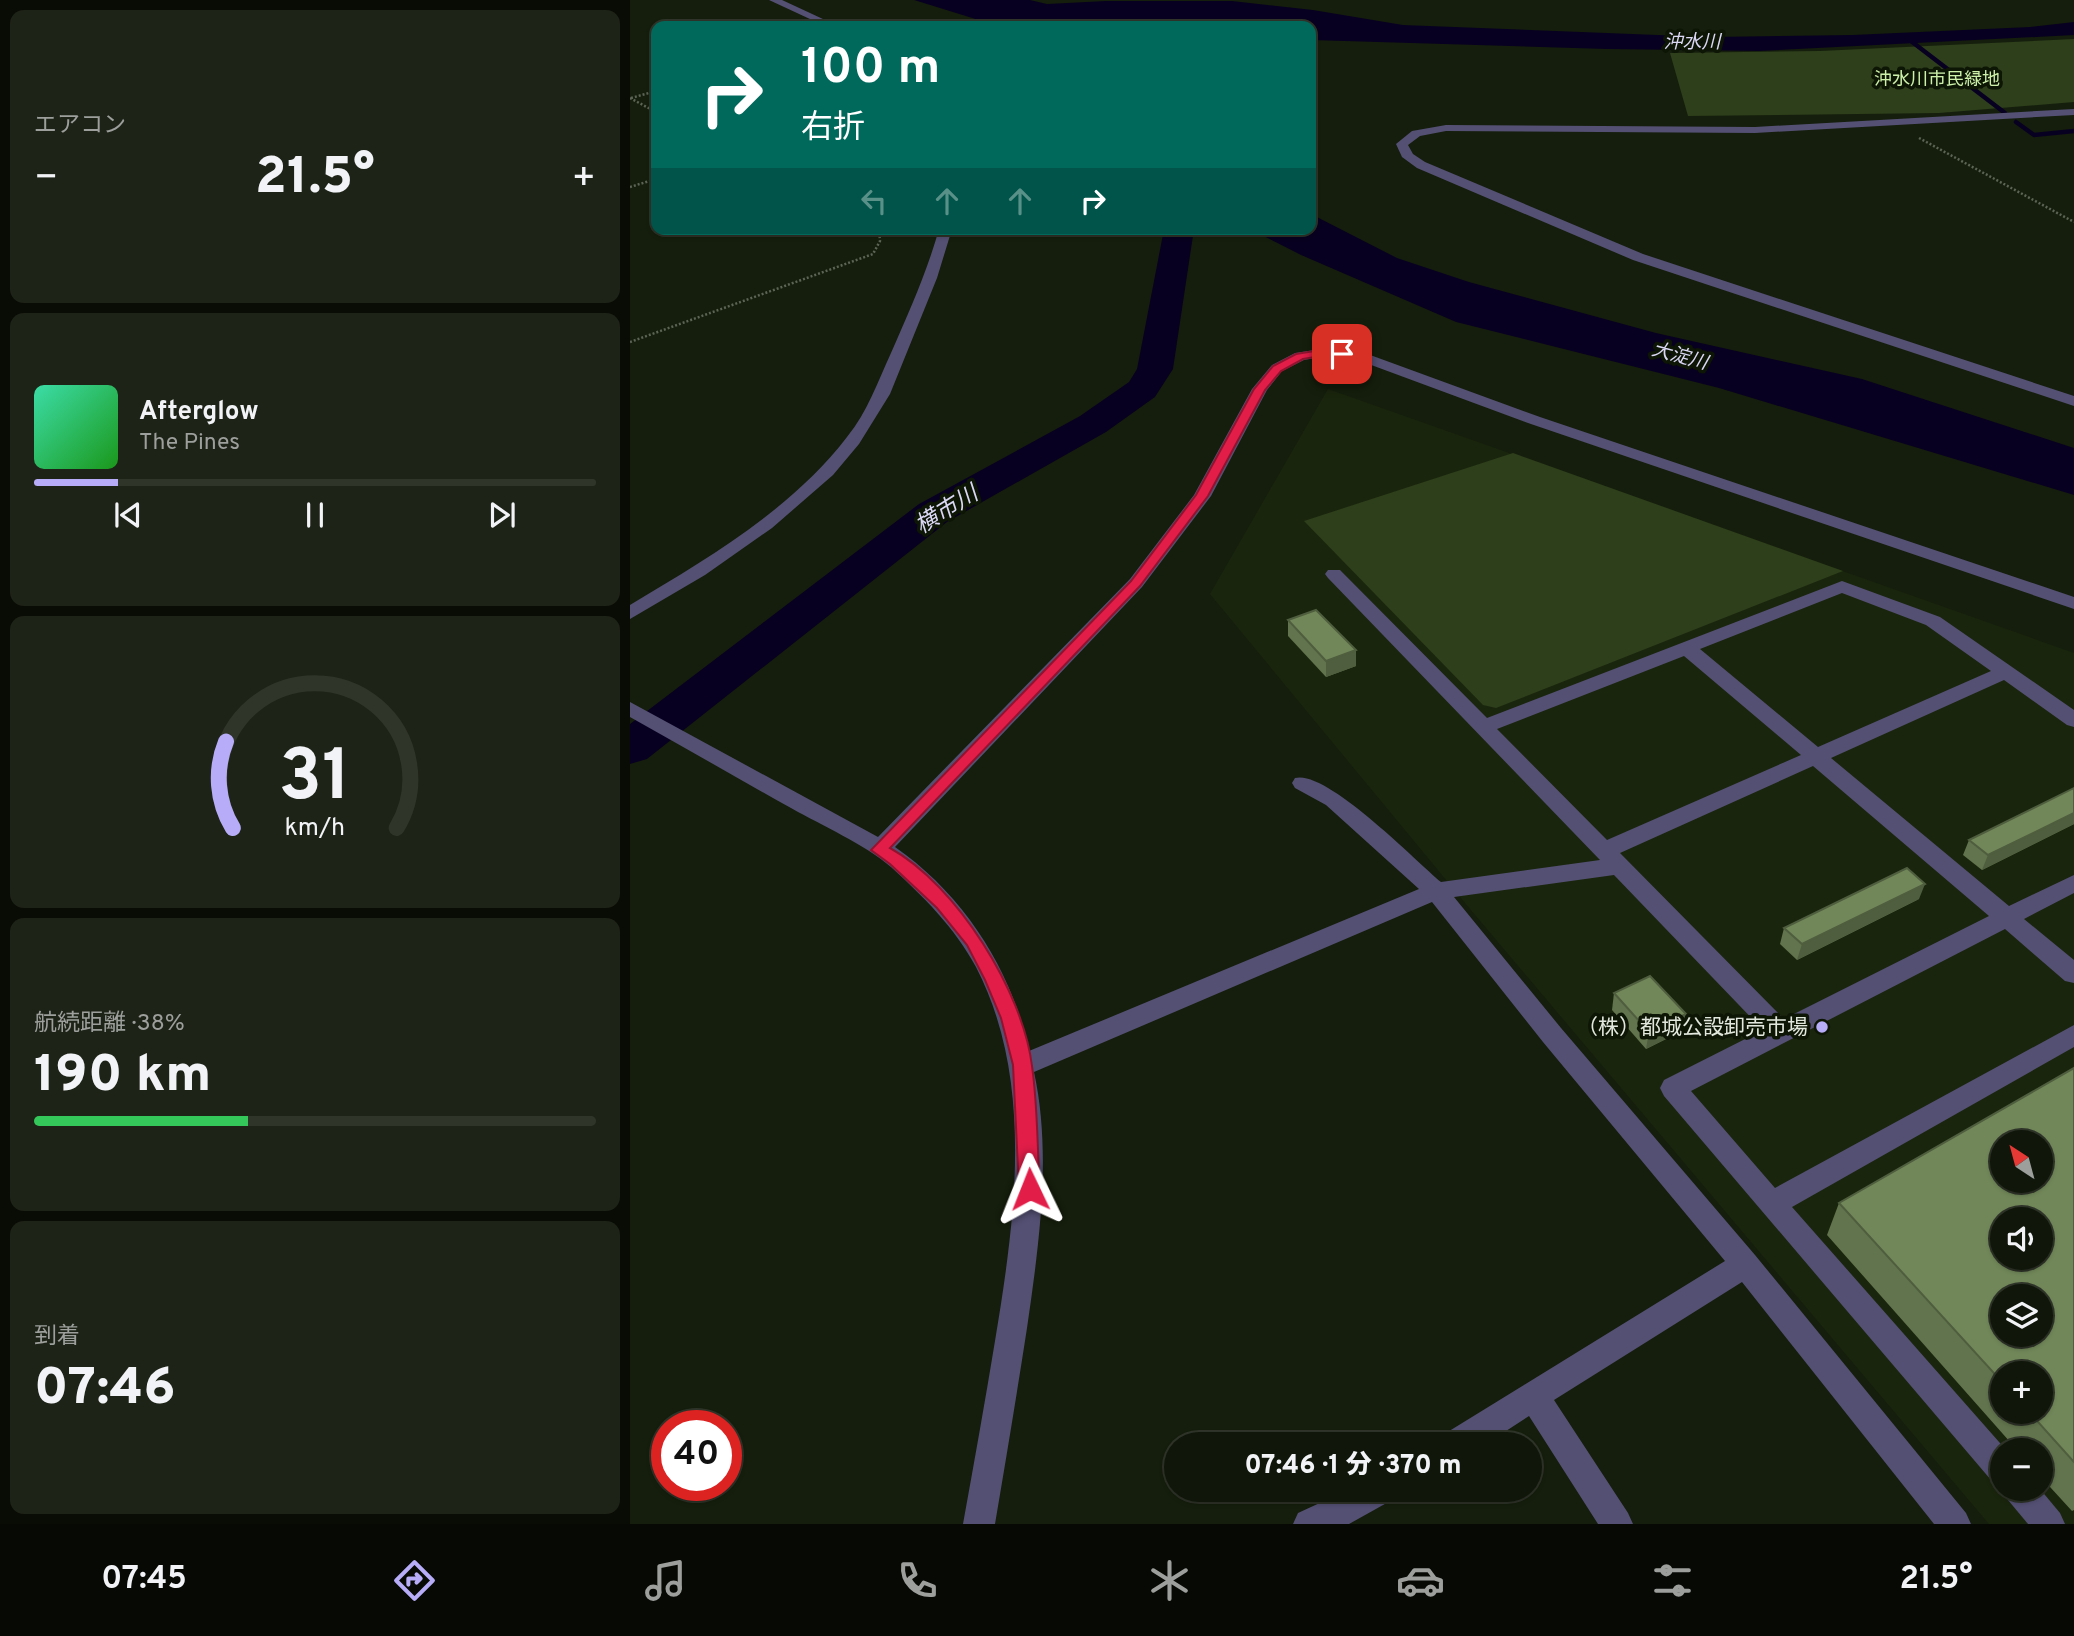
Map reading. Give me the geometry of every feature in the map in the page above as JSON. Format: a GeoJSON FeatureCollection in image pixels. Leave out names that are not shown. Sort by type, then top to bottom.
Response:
{"type":"FeatureCollection","features":[{"type":"Feature","properties":{"kind":"street"},"geometry":{"type":"LineString","coordinates":[[774,0],[822,21]]}},
{"type":"Feature","properties":{"kind":"street"},"geometry":{"type":"LineString","coordinates":[[2074,112],[1755,130],[1446,128],[1416,134],[1402,144],[1409,158],[1420,165],[1638,257],[2074,401]]}},
{"type":"Feature","properties":{"kind":"street"},"geometry":{"type":"LineString","coordinates":[[630,613],[714,562],[802,496],[838,460],[877,406],[897,354],[920,310],[944,235]]}},
{"type":"Feature","properties":{"kind":"street"},"geometry":{"type":"LineString","coordinates":[[879,850],[1136,583],[1202,496],[1260,389],[1277,368],[1300,356],[1327,352],[1357,355],[1534,420],[2074,603]]}},
{"type":"Feature","properties":{"kind":"street"},"geometry":{"type":"LineString","coordinates":[[1334,574],[1781,1032]]}},
{"type":"Feature","properties":{"kind":"street"},"geometry":{"type":"LineString","coordinates":[[1483,727],[1842,587],[1933,621],[2074,720]]}},
{"type":"Feature","properties":{"kind":"street"},"geometry":{"type":"LineString","coordinates":[[1686,648],[2074,974]]}},
{"type":"Feature","properties":{"kind":"street"},"geometry":{"type":"LineString","coordinates":[[1023,1065],[1436,891],[1611,859],[1816,757],[2005,672]]}},
{"type":"Feature","properties":{"kind":"street"},"geometry":{"type":"LineString","coordinates":[[630,708],[896,859],[943,904],[973,940],[1010,1018],[1023,1065],[1030,1189],[1024,1253],[979,1524]]}},
{"type":"Feature","properties":{"kind":"street"},"geometry":{"type":"LineString","coordinates":[[1303,783],[1334,800],[1436,891],[1552,1035],[1745,1264],[1955,1524]]}},
{"type":"Feature","properties":{"kind":"street"},"geometry":{"type":"LineString","coordinates":[[1990,1455],[1673,1088],[2074,883]]}},
{"type":"Feature","properties":{"kind":"street"},"geometry":{"type":"LineString","coordinates":[[1772,1204],[2074,1035]]}},
{"type":"Feature","properties":{"kind":"street"},"geometry":{"type":"LineString","coordinates":[[1477,1432],[1745,1264]]}},
{"type":"Feature","properties":{"kind":"street"},"geometry":{"type":"LineString","coordinates":[[1535,1398],[1617,1524]]}},
{"type":"Feature","properties":{"kind":"street"},"geometry":{"type":"LineString","coordinates":[[2029,1501],[2049,1524]]}},
{"type":"Feature","properties":{"kind":"street"},"geometry":{"type":"LineString","coordinates":[[1308,1524],[1359,1502]]}},
{"type":"Feature","properties":{"kind":"path"},"geometry":{"type":"LineString","coordinates":[[630,98],[651,92]]}},
{"type":"Feature","properties":{"kind":"path"},"geometry":{"type":"LineString","coordinates":[[630,98],[651,109]]}},
{"type":"Feature","properties":{"kind":"path"},"geometry":{"type":"LineString","coordinates":[[1917,137],[2074,222]]}},
{"type":"Feature","properties":{"kind":"path"},"geometry":{"type":"LineString","coordinates":[[630,187],[651,181]]}},
{"type":"Feature","properties":{"kind":"path"},"geometry":{"type":"LineString","coordinates":[[630,342],[873,254],[880,241],[880,235]]}},
{"type":"Feature","properties":{"kind":"shaded area","name":"（株）都城公設卸売市場"},"geometry":{"type":"Polygon","coordinates":[[[1328,389],[2074,653],[2074,1524],[1989,1524],[1471,910],[1210,594],[1328,389]]]}},
{"type":"Feature","properties":{"kind":"green space","name":"沖水川市民緑地"},"geometry":{"type":"Polygon","coordinates":[[[2074,39],[2074,102],[1939,113],[1688,116],[1670,53],[1820,51],[2074,39]]]}},
{"type":"Feature","properties":{"kind":"green space"},"geometry":{"type":"Polygon","coordinates":[[[1513,453],[1843,571],[1496,708],[1483,705],[1304,521],[1513,453]]]}},
{"type":"Feature","properties":{"kind":"water","name":"沖水川"},"geometry":{"type":"Polygon","coordinates":[[[914,0],[1030,0],[1047,4],[1232,1],[1313,10],[1403,25],[1709,37],[1852,35],[2030,27],[2074,22],[2074,35],[1759,51],[1316,40],[1316,21],[982,21],[914,0]]]}},
{"type":"Feature","properties":{"kind":"water","name":"大淀川"},"geometry":{"type":"Polygon","coordinates":[[[1316,217],[1397,258],[1469,282],[1656,333],[1862,379],[2074,448],[2074,495],[1719,388],[1456,322],[1301,255],[1262,235],[1316,235],[1316,217]]]}},
{"type":"Feature","properties":{"kind":"building"},"geometry":{"type":"Polygon","coordinates":[[[1316,610],[1356,650],[1326,661],[1288,620],[1316,610]]]}},
{"type":"Feature","properties":{"kind":"building"},"geometry":{"type":"Polygon","coordinates":[[[2074,788],[2074,813],[1988,855],[1969,840],[2074,788]]]}},
{"type":"Feature","properties":{"kind":"building"},"geometry":{"type":"Polygon","coordinates":[[[1907,868],[1925,884],[1802,944],[1784,928],[1907,868]]]}},
{"type":"Feature","properties":{"kind":"building"},"geometry":{"type":"Polygon","coordinates":[[[1650,976],[1686,1014],[1649,1032],[1614,993],[1650,976]]]}},
{"type":"Feature","properties":{"kind":"building"},"geometry":{"type":"Polygon","coordinates":[[[2074,1068],[2074,1462],[2040,1424],[2053,1424],[2053,1361],[1990,1361],[1990,1369],[1839,1203],[2074,1068]]]}},
{"type":"Feature","properties":{"kind":"waterway"},"geometry":{"type":"LineString","coordinates":[[1907,38],[2005,113]]}},
{"type":"Feature","properties":{"kind":"waterway"},"geometry":{"type":"LineString","coordinates":[[2016,122],[2034,135],[2074,131]]}},
{"type":"Feature","properties":{"kind":"waterway","name":"横市川"},"geometry":{"type":"LineString","coordinates":[[630,748],[933,513],[1093,424],[1142,389],[1155,369],[1178,235]]}},
{"type":"Feature","properties":{"kind":"place","name":"（株）都城公設卸売市場"},"geometry":{"type":"Point","coordinates":[1822,1027]}},
{"type":"Feature","properties":{"kind":"route"},"geometry":{"type":"LineString","coordinates":[[1030,1189],[1023,1065],[1010,1018],[995,980],[973,940],[943,904],[896,859],[879,850],[1136,583],[1202,496],[1260,389],[1277,368],[1300,356],[1327,352],[1342,354]]}}]}
